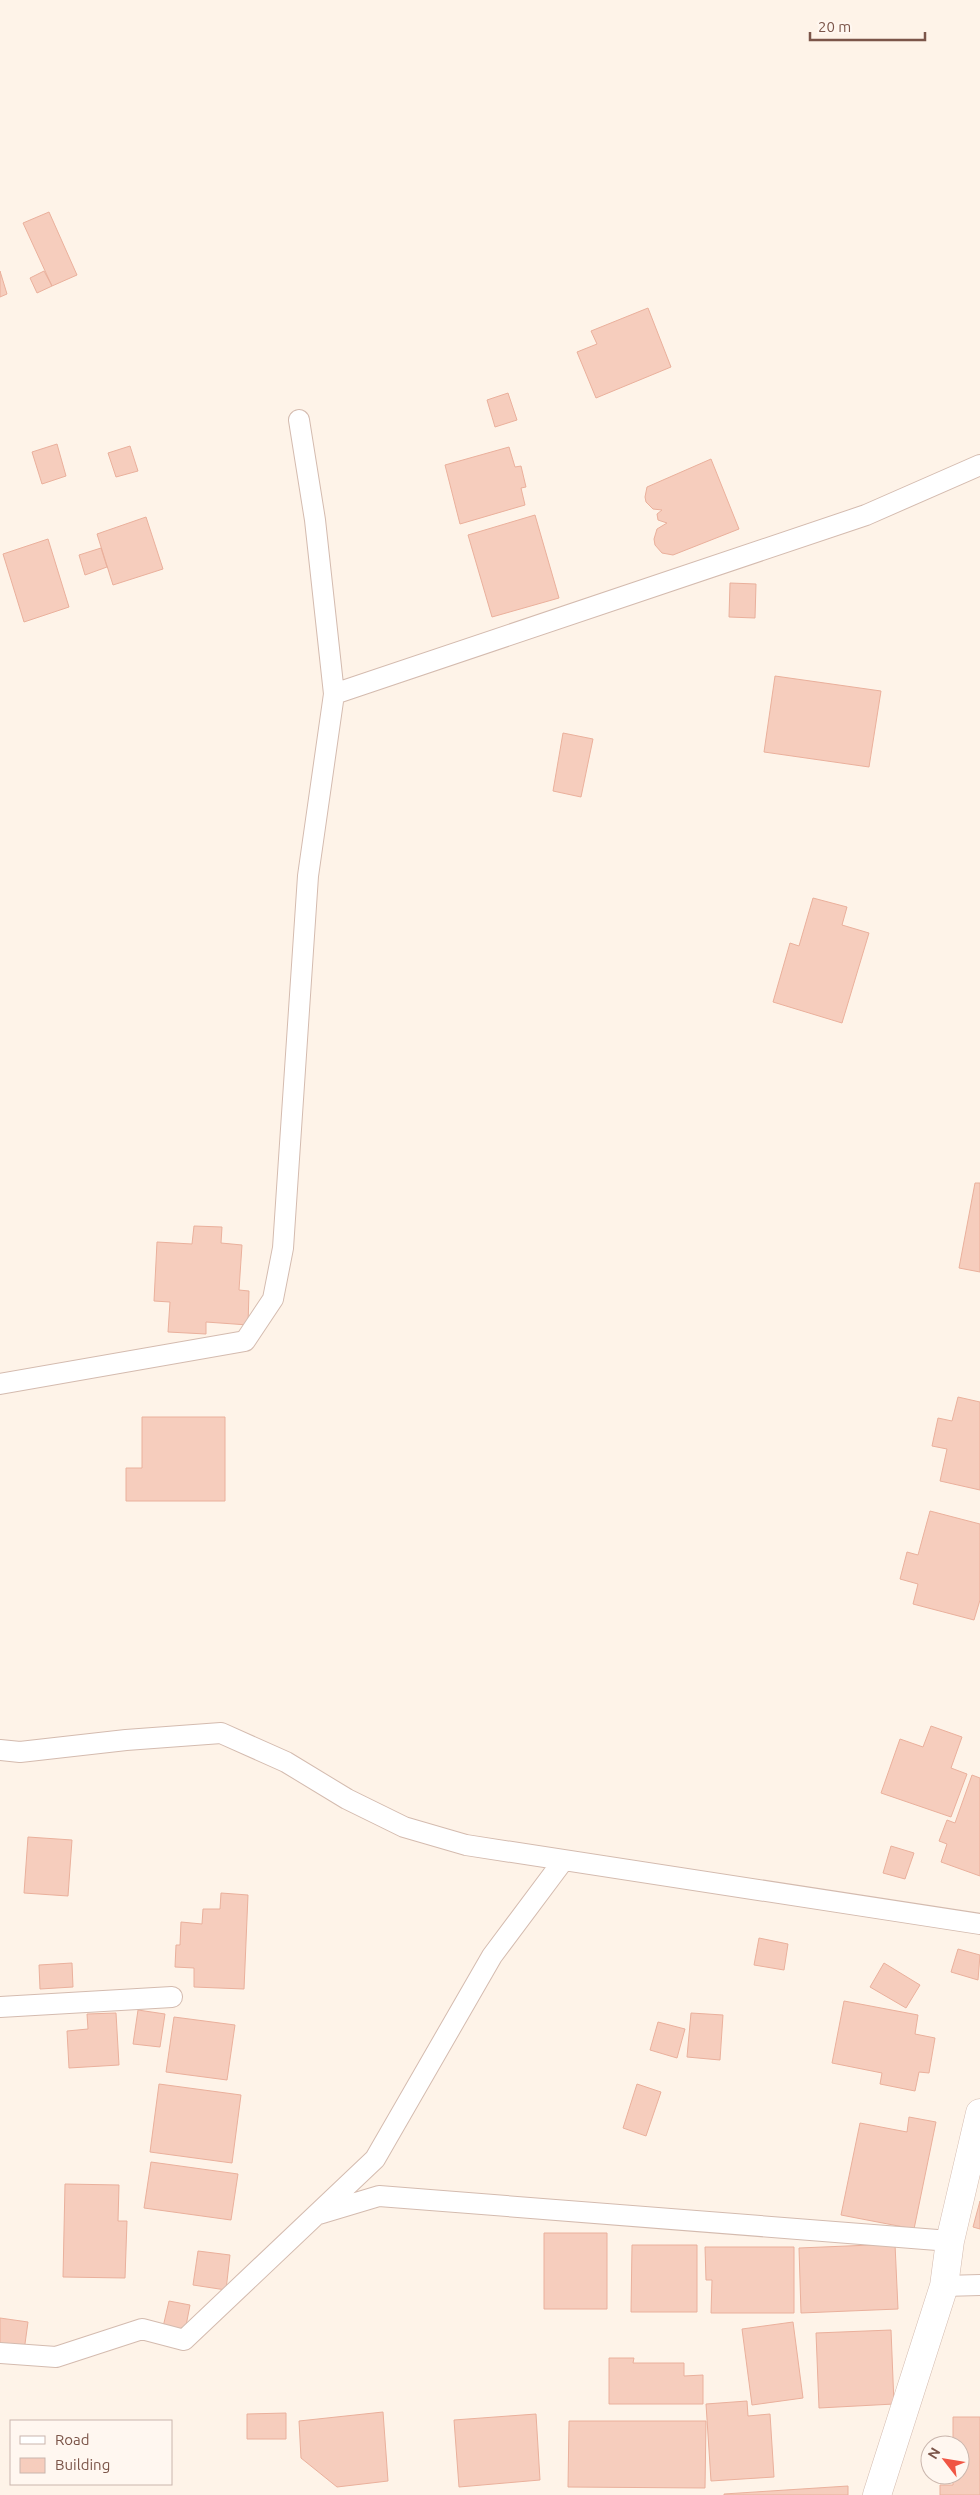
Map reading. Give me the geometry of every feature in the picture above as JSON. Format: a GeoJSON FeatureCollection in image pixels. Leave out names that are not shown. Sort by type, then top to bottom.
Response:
{"type":"FeatureCollection","features":[{"type":"Feature","properties":{"kind":"street"},"geometry":{"type":"LineString","coordinates":[[877,2495],[944,2286],[950,2241],[980,2113]]}},
{"type":"Feature","properties":{"kind":"lane"},"geometry":{"type":"LineString","coordinates":[[0,1384],[245,1341],[273,1299],[283,1248],[308,876],[334,694],[315,520],[299,420]]}},
{"type":"Feature","properties":{"kind":"lane"},"geometry":{"type":"LineString","coordinates":[[334,694],[866,515],[980,465]]}},
{"type":"Feature","properties":{"kind":"lane"},"geometry":{"type":"LineString","coordinates":[[0,1750],[20,1752],[126,1740],[221,1733],[286,1762],[347,1799],[404,1827],[466,1845],[980,1924]]}},
{"type":"Feature","properties":{"kind":"lane"},"geometry":{"type":"LineString","coordinates":[[0,2353],[56,2357],[142,2329],[184,2340],[375,2159],[492,1956],[563,1861]]}},
{"type":"Feature","properties":{"kind":"lane"},"geometry":{"type":"LineString","coordinates":[[0,2007],[172,1997]]}},
{"type":"Feature","properties":{"kind":"lane"},"geometry":{"type":"LineString","coordinates":[[316,2215],[379,2196],[950,2241]]}},
{"type":"Feature","properties":{"kind":"lane"},"geometry":{"type":"LineString","coordinates":[[944,2286],[980,2286]]}},
{"type":"Feature","properties":{"kind":"building"},"geometry":{"type":"Polygon","coordinates":[[[49,212],[77,275],[52,286],[23,223],[49,212]]]}},
{"type":"Feature","properties":{"kind":"building"},"geometry":{"type":"Polygon","coordinates":[[[0,271],[7,294],[0,297],[0,271]]]}},
{"type":"Feature","properties":{"kind":"building"},"geometry":{"type":"Polygon","coordinates":[[[44,271],[52,286],[37,293],[30,278],[44,271]]]}},
{"type":"Feature","properties":{"kind":"building"},"geometry":{"type":"Polygon","coordinates":[[[648,308],[671,367],[596,398],[577,352],[597,344],[591,331],[648,308]]]}},
{"type":"Feature","properties":{"kind":"building"},"geometry":{"type":"Polygon","coordinates":[[[508,393],[517,420],[495,427],[487,400],[508,393]]]}},
{"type":"Feature","properties":{"kind":"building"},"geometry":{"type":"Polygon","coordinates":[[[57,444],[66,476],[42,484],[32,452],[57,444]]]}},
{"type":"Feature","properties":{"kind":"building"},"geometry":{"type":"Polygon","coordinates":[[[130,446],[138,471],[116,477],[108,453],[130,446]]]}},
{"type":"Feature","properties":{"kind":"building"},"geometry":{"type":"Polygon","coordinates":[[[509,447],[515,467],[521,466],[526,487],[521,488],[525,505],[460,524],[445,465],[509,447]]]}},
{"type":"Feature","properties":{"kind":"building"},"geometry":{"type":"Polygon","coordinates":[[[711,459],[739,529],[673,555],[662,553],[655,545],[654,539],[657,529],[667,523],[658,520],[657,514],[662,510],[653,509],[646,502],[647,487],[711,459]]]}},
{"type":"Feature","properties":{"kind":"building"},"geometry":{"type":"Polygon","coordinates":[[[535,515],[559,598],[492,617],[468,535],[535,515]]]}},
{"type":"Feature","properties":{"kind":"building"},"geometry":{"type":"Polygon","coordinates":[[[146,517],[163,569],[113,585],[97,534],[146,517]]]}},
{"type":"Feature","properties":{"kind":"building"},"geometry":{"type":"Polygon","coordinates":[[[48,539],[69,607],[24,622],[3,554],[48,539]]]}},
{"type":"Feature","properties":{"kind":"building"},"geometry":{"type":"Polygon","coordinates":[[[101,548],[107,567],[85,575],[79,555],[101,548]]]}},
{"type":"Feature","properties":{"kind":"building"},"geometry":{"type":"Polygon","coordinates":[[[730,583],[756,584],[755,618],[729,617],[730,583]]]}},
{"type":"Feature","properties":{"kind":"building"},"geometry":{"type":"Polygon","coordinates":[[[775,676],[881,691],[869,767],[764,752],[775,676]]]}},
{"type":"Feature","properties":{"kind":"building"},"geometry":{"type":"Polygon","coordinates":[[[563,733],[593,739],[581,797],[553,791],[563,733]]]}},
{"type":"Feature","properties":{"kind":"building"},"geometry":{"type":"Polygon","coordinates":[[[813,898],[847,907],[842,925],[869,933],[842,1023],[773,1002],[790,943],[799,946],[813,898]]]}},
{"type":"Feature","properties":{"kind":"building"},"geometry":{"type":"Polygon","coordinates":[[[975,1183],[980,1183],[980,1272],[959,1268],[975,1183]]]}},
{"type":"Feature","properties":{"kind":"building"},"geometry":{"type":"Polygon","coordinates":[[[194,1226],[222,1227],[221,1243],[242,1245],[239,1290],[249,1291],[248,1325],[206,1322],[206,1334],[168,1332],[170,1302],[154,1301],[157,1242],[192,1244],[194,1226]]]}},
{"type":"Feature","properties":{"kind":"building"},"geometry":{"type":"Polygon","coordinates":[[[958,1397],[980,1402],[980,1490],[940,1481],[947,1449],[932,1446],[938,1418],[952,1421],[958,1397]]]}},
{"type":"Feature","properties":{"kind":"building"},"geometry":{"type":"Polygon","coordinates":[[[142,1417],[225,1417],[225,1501],[126,1501],[126,1468],[142,1468],[142,1417]]]}},
{"type":"Feature","properties":{"kind":"building"},"geometry":{"type":"Polygon","coordinates":[[[930,1511],[980,1524],[980,1600],[974,1620],[913,1604],[918,1584],[900,1579],[907,1552],[918,1555],[930,1511]]]}},
{"type":"Feature","properties":{"kind":"building"},"geometry":{"type":"Polygon","coordinates":[[[931,1726],[962,1737],[951,1768],[967,1774],[951,1817],[881,1793],[900,1739],[923,1747],[931,1726]]]}},
{"type":"Feature","properties":{"kind":"building"},"geometry":{"type":"Polygon","coordinates":[[[972,1775],[980,1778],[980,1876],[941,1862],[947,1844],[939,1841],[947,1820],[955,1823],[972,1775]]]}},
{"type":"Feature","properties":{"kind":"building"},"geometry":{"type":"Polygon","coordinates":[[[28,1837],[72,1840],[68,1896],[24,1893],[28,1837]]]}},
{"type":"Feature","properties":{"kind":"building"},"geometry":{"type":"Polygon","coordinates":[[[891,1846],[914,1853],[905,1879],[883,1873],[891,1846]]]}},
{"type":"Feature","properties":{"kind":"building"},"geometry":{"type":"Polygon","coordinates":[[[221,1893],[248,1895],[244,1989],[194,1987],[194,1968],[175,1967],[176,1945],[180,1945],[181,1922],[202,1924],[203,1909],[220,1909],[221,1893]]]}},
{"type":"Feature","properties":{"kind":"building"},"geometry":{"type":"Polygon","coordinates":[[[759,1938],[788,1944],[784,1970],[754,1965],[759,1938]]]}},
{"type":"Feature","properties":{"kind":"building"},"geometry":{"type":"Polygon","coordinates":[[[958,1949],[980,1955],[978,1980],[951,1972],[958,1949]]]}},
{"type":"Feature","properties":{"kind":"building"},"geometry":{"type":"Polygon","coordinates":[[[72,1963],[73,1987],[40,1989],[39,1965],[72,1963]]]}},
{"type":"Feature","properties":{"kind":"building"},"geometry":{"type":"Polygon","coordinates":[[[884,1963],[920,1985],[906,2008],[870,1987],[884,1963]]]}},
{"type":"Feature","properties":{"kind":"building"},"geometry":{"type":"Polygon","coordinates":[[[844,2001],[918,2015],[915,2034],[935,2038],[929,2073],[919,2072],[915,2091],[880,2084],[882,2073],[832,2063],[844,2001]]]}},
{"type":"Feature","properties":{"kind":"building"},"geometry":{"type":"Polygon","coordinates":[[[138,2010],[165,2014],[160,2047],[133,2044],[138,2010]]]}},
{"type":"Feature","properties":{"kind":"building"},"geometry":{"type":"Polygon","coordinates":[[[116,2013],[119,2065],[69,2068],[67,2031],[88,2029],[87,2014],[116,2013]]]}},
{"type":"Feature","properties":{"kind":"building"},"geometry":{"type":"Polygon","coordinates":[[[691,2013],[723,2015],[720,2060],[687,2057],[691,2013]]]}},
{"type":"Feature","properties":{"kind":"building"},"geometry":{"type":"Polygon","coordinates":[[[174,2017],[235,2025],[227,2080],[166,2072],[174,2017]]]}},
{"type":"Feature","properties":{"kind":"building"},"geometry":{"type":"Polygon","coordinates":[[[658,2022],[685,2029],[677,2058],[650,2050],[658,2022]]]}},
{"type":"Feature","properties":{"kind":"building"},"geometry":{"type":"Polygon","coordinates":[[[159,2084],[241,2095],[232,2163],[150,2152],[159,2084]]]}},
{"type":"Feature","properties":{"kind":"building"},"geometry":{"type":"Polygon","coordinates":[[[637,2084],[661,2092],[646,2136],[623,2128],[637,2084]]]}},
{"type":"Feature","properties":{"kind":"building"},"geometry":{"type":"Polygon","coordinates":[[[909,2117],[936,2122],[914,2229],[841,2215],[860,2123],[907,2132],[909,2117]]]}},
{"type":"Feature","properties":{"kind":"building"},"geometry":{"type":"Polygon","coordinates":[[[151,2162],[238,2174],[231,2220],[144,2208],[151,2162]]]}},
{"type":"Feature","properties":{"kind":"building"},"geometry":{"type":"Polygon","coordinates":[[[65,2184],[119,2185],[118,2221],[127,2221],[125,2278],[63,2277],[65,2184]]]}},
{"type":"Feature","properties":{"kind":"building"},"geometry":{"type":"Polygon","coordinates":[[[980,2201],[980,2229],[973,2227],[980,2201]]]}},
{"type":"Feature","properties":{"kind":"building"},"geometry":{"type":"Polygon","coordinates":[[[544,2233],[607,2233],[607,2309],[544,2309],[544,2233]]]}},
{"type":"Feature","properties":{"kind":"building"},"geometry":{"type":"Polygon","coordinates":[[[895,2244],[898,2309],[801,2313],[799,2248],[895,2244]]]}},
{"type":"Feature","properties":{"kind":"building"},"geometry":{"type":"Polygon","coordinates":[[[632,2245],[697,2245],[697,2312],[631,2312],[632,2245]]]}},
{"type":"Feature","properties":{"kind":"building"},"geometry":{"type":"Polygon","coordinates":[[[705,2247],[794,2247],[794,2313],[711,2313],[712,2280],[706,2280],[705,2247]]]}},
{"type":"Feature","properties":{"kind":"building"},"geometry":{"type":"Polygon","coordinates":[[[198,2251],[230,2255],[226,2290],[193,2285],[198,2251]]]}},
{"type":"Feature","properties":{"kind":"building"},"geometry":{"type":"Polygon","coordinates":[[[169,2301],[190,2305],[185,2331],[163,2327],[169,2301]]]}},
{"type":"Feature","properties":{"kind":"building"},"geometry":{"type":"Polygon","coordinates":[[[0,2318],[28,2322],[24,2351],[0,2348],[0,2318]]]}},
{"type":"Feature","properties":{"kind":"building"},"geometry":{"type":"Polygon","coordinates":[[[793,2322],[803,2398],[752,2405],[742,2329],[793,2322]]]}},
{"type":"Feature","properties":{"kind":"building"},"geometry":{"type":"Polygon","coordinates":[[[891,2330],[894,2404],[819,2408],[816,2333],[891,2330]]]}},
{"type":"Feature","properties":{"kind":"building"},"geometry":{"type":"Polygon","coordinates":[[[609,2358],[634,2358],[633,2363],[684,2363],[684,2376],[703,2375],[703,2404],[609,2404],[609,2358]]]}},
{"type":"Feature","properties":{"kind":"building"},"geometry":{"type":"Polygon","coordinates":[[[747,2401],[748,2416],[770,2414],[774,2477],[711,2481],[706,2404],[747,2401]]]}},
{"type":"Feature","properties":{"kind":"building"},"geometry":{"type":"Polygon","coordinates":[[[383,2412],[388,2481],[337,2487],[301,2458],[299,2421],[383,2412]]]}},
{"type":"Feature","properties":{"kind":"building"},"geometry":{"type":"Polygon","coordinates":[[[286,2413],[286,2439],[247,2439],[247,2414],[286,2413]]]}},
{"type":"Feature","properties":{"kind":"building"},"geometry":{"type":"Polygon","coordinates":[[[536,2414],[540,2480],[459,2487],[454,2420],[536,2414]]]}},
{"type":"Feature","properties":{"kind":"building"},"geometry":{"type":"Polygon","coordinates":[[[953,2417],[980,2417],[980,2495],[940,2495],[940,2485],[970,2485],[970,2435],[953,2435],[953,2417]]]}},
{"type":"Feature","properties":{"kind":"building"},"geometry":{"type":"Polygon","coordinates":[[[569,2421],[706,2421],[705,2488],[568,2487],[569,2421]]]}},
{"type":"Feature","properties":{"kind":"building"},"geometry":{"type":"Polygon","coordinates":[[[848,2486],[848,2495],[724,2495],[724,2494],[848,2486]]]}}]}
